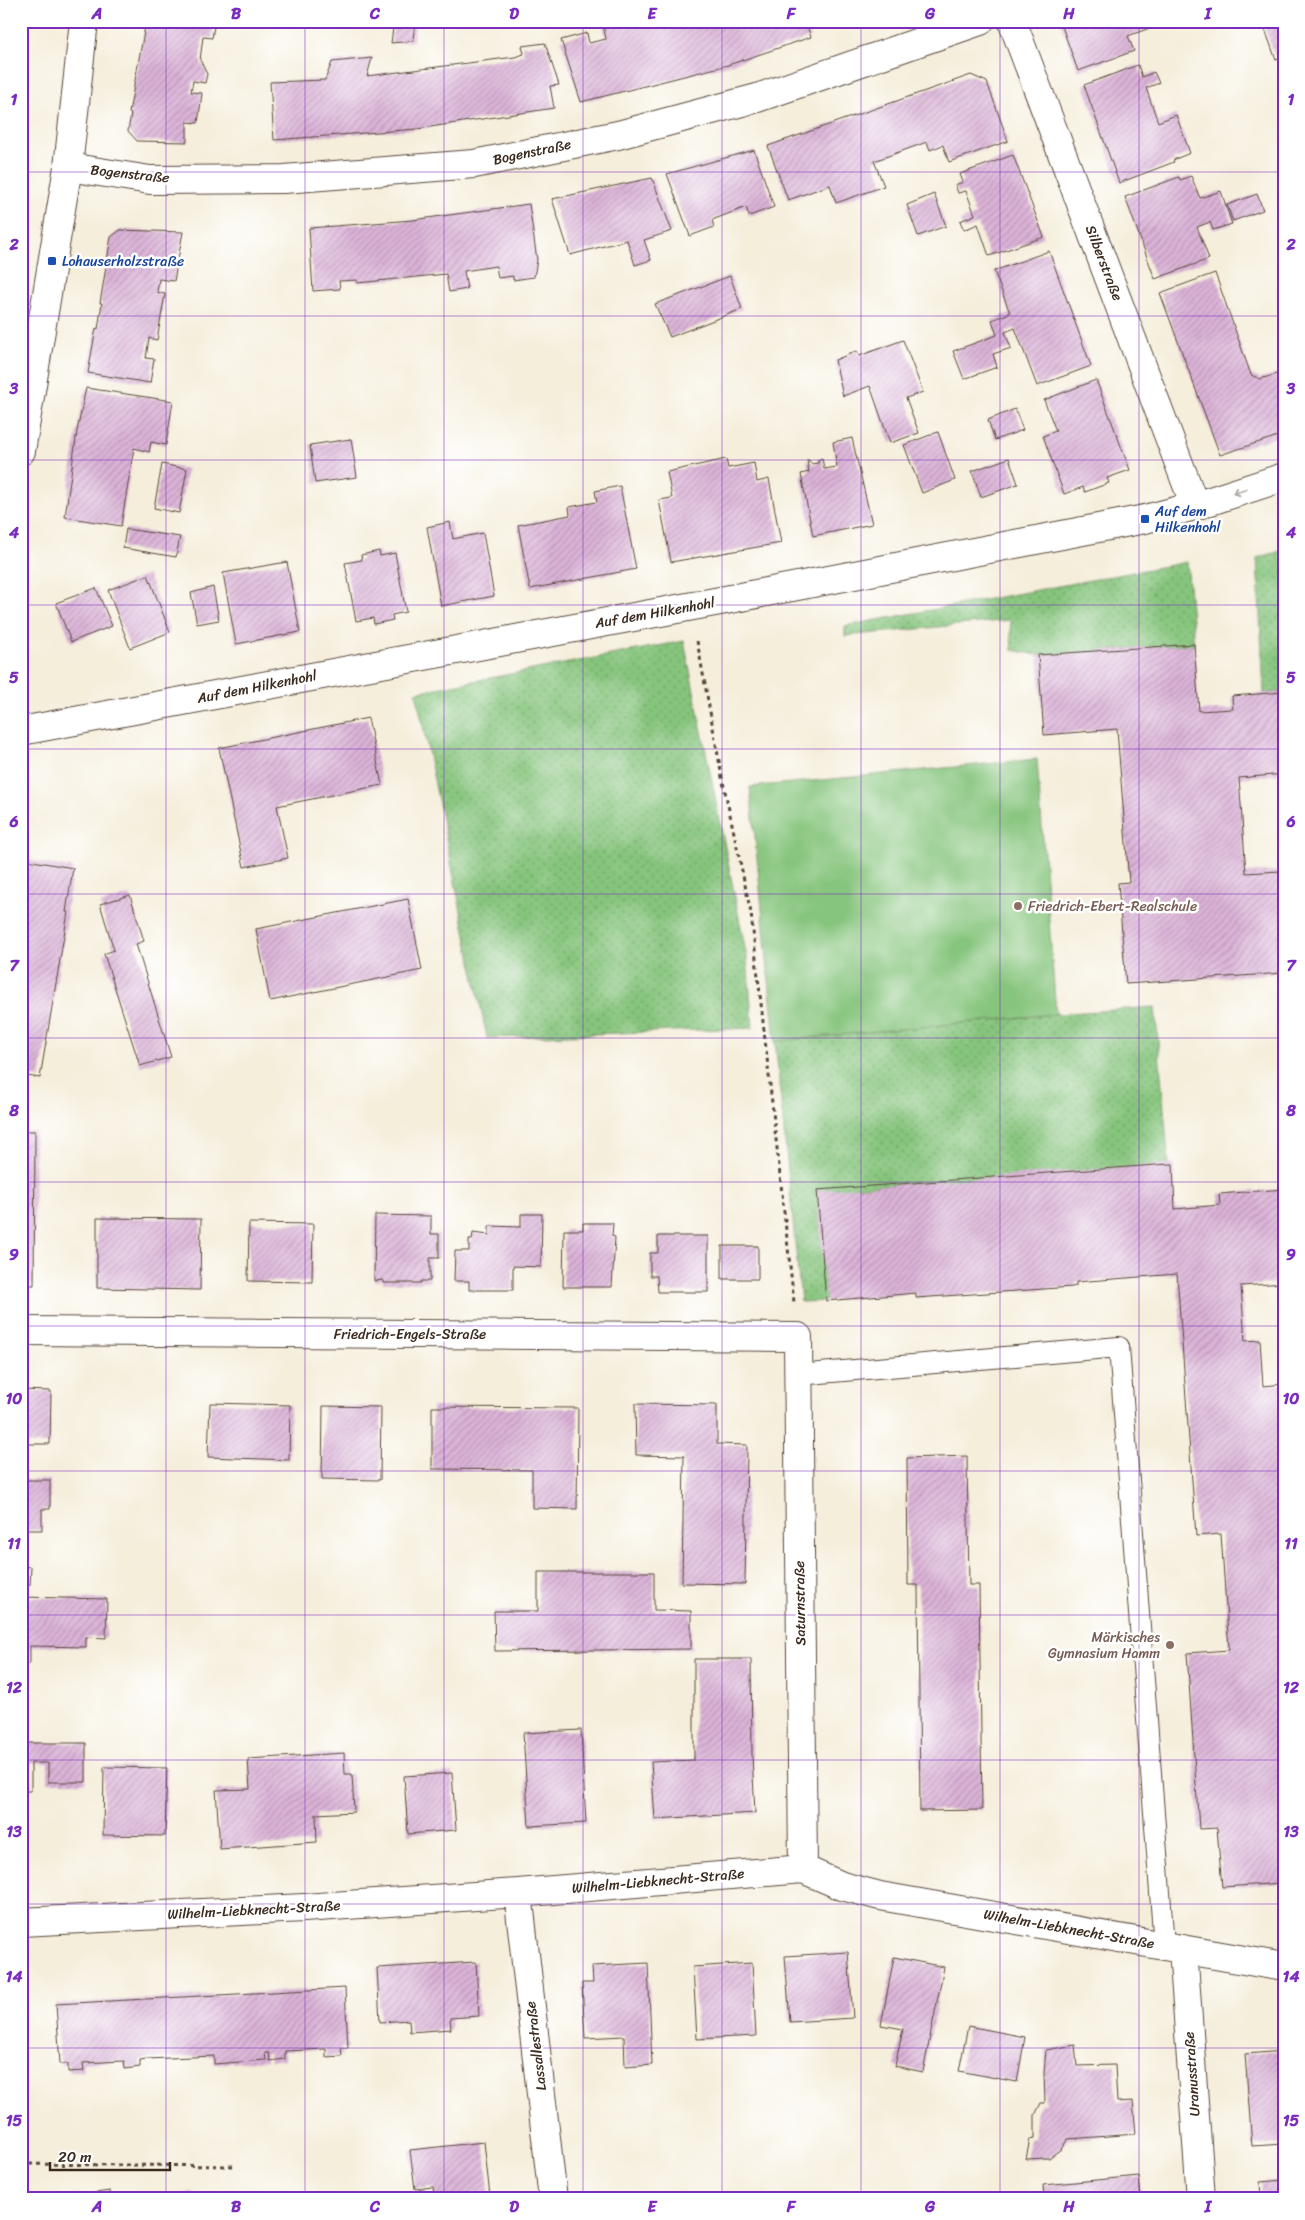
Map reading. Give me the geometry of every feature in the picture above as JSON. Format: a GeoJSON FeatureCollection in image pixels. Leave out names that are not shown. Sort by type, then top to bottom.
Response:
{"type":"FeatureCollection","features":[{"type":"Feature","properties":{"kind":"street"},"geometry":{"type":"LineString","coordinates":[[21,451],[68,167],[84,21]]}},
{"type":"Feature","properties":{"kind":"street","name":"Bogenstraße"},"geometry":{"type":"LineString","coordinates":[[68,167],[150,180],[284,179],[474,164],[618,135],[757,98],[980,21]]}},
{"type":"Feature","properties":{"kind":"street","name":"Silberstraße"},"geometry":{"type":"LineString","coordinates":[[1012,21],[1195,506]]}},
{"type":"Feature","properties":{"kind":"street","name":"Auf dem Hilkenhohl"},"geometry":{"type":"LineString","coordinates":[[21,731],[691,607],[1145,519],[1195,506],[1284,477]]}},
{"type":"Feature","properties":{"kind":"street","name":"Friedrich-Engels-Straße"},"geometry":{"type":"LineString","coordinates":[[21,1331],[798,1337]]}},
{"type":"Feature","properties":{"kind":"street","name":"Saturnstraße"},"geometry":{"type":"LineString","coordinates":[[798,1337],[803,1869]]}},
{"type":"Feature","properties":{"kind":"street","name":"Wilhelm-Liebknecht-Straße"},"geometry":{"type":"LineString","coordinates":[[21,1922],[304,1908],[518,1893],[803,1869],[842,1886],[880,1896],[1284,1967]]}},
{"type":"Feature","properties":{"kind":"street","name":"Lassallestraße"},"geometry":{"type":"LineString","coordinates":[[518,1893],[554,2199]]}},
{"type":"Feature","properties":{"kind":"street","name":"Uranusstraße"},"geometry":{"type":"LineString","coordinates":[[1174,1948],[1201,2199]]}},
{"type":"Feature","properties":{"kind":"lane"},"geometry":{"type":"LineString","coordinates":[[798,1373],[808,1374],[1119,1347],[1174,1948]]}},
{"type":"Feature","properties":{"kind":"path"},"geometry":{"type":"LineString","coordinates":[[691,607],[722,777],[751,913],[798,1337]]}},
{"type":"Feature","properties":{"kind":"path"},"geometry":{"type":"LineString","coordinates":[[21,2164],[234,2166]]}},
{"type":"Feature","properties":{"kind":"green space"},"geometry":{"type":"Polygon","coordinates":[[[1284,550],[1284,692],[1264,693],[1257,558],[1284,550]]]}},
{"type":"Feature","properties":{"kind":"green space"},"geometry":{"type":"Polygon","coordinates":[[[1187,562],[1194,644],[1038,655],[1012,650],[1010,620],[845,636],[845,626],[1187,562]]]}},
{"type":"Feature","properties":{"kind":"green space"},"geometry":{"type":"Polygon","coordinates":[[[684,641],[747,958],[753,1028],[487,1038],[416,692],[684,641]]]}},
{"type":"Feature","properties":{"kind":"green space"},"geometry":{"type":"Polygon","coordinates":[[[1037,759],[1056,1014],[775,1041],[750,787],[1037,759]]]}},
{"type":"Feature","properties":{"kind":"green space"},"geometry":{"type":"Polygon","coordinates":[[[1155,1007],[1169,1166],[855,1187],[826,1301],[801,1302],[775,1041],[1056,1014],[1155,1007]]]}},
{"type":"Feature","properties":{"kind":"building"},"geometry":{"type":"Polygon","coordinates":[[[146,21],[215,21],[212,38],[203,37],[200,60],[207,74],[205,83],[193,81],[191,92],[202,93],[198,123],[187,122],[187,142],[137,141],[128,131],[131,114],[129,113],[146,21]]]}},
{"type":"Feature","properties":{"kind":"building"},"geometry":{"type":"Polygon","coordinates":[[[394,21],[415,21],[413,41],[391,43],[394,21]]]}},
{"type":"Feature","properties":{"kind":"building"},"geometry":{"type":"Polygon","coordinates":[[[616,21],[805,21],[811,37],[728,65],[581,102],[561,40],[587,33],[589,43],[606,39],[603,25],[616,21]]]}},
{"type":"Feature","properties":{"kind":"building"},"geometry":{"type":"Polygon","coordinates":[[[1060,21],[1157,21],[1158,25],[1128,36],[1134,51],[1078,71],[1060,21]]]}},
{"type":"Feature","properties":{"kind":"building"},"geometry":{"type":"Polygon","coordinates":[[[1262,21],[1284,21],[1284,58],[1276,60],[1262,21]]]}},
{"type":"Feature","properties":{"kind":"building"},"geometry":{"type":"Polygon","coordinates":[[[545,43],[559,85],[550,86],[554,108],[417,129],[274,140],[270,82],[325,80],[332,62],[372,58],[367,76],[515,57],[524,54],[522,46],[545,43]]]}},
{"type":"Feature","properties":{"kind":"building"},"geometry":{"type":"Polygon","coordinates":[[[1138,65],[1142,77],[1154,72],[1159,83],[1146,88],[1158,122],[1176,115],[1190,153],[1173,160],[1174,162],[1119,183],[1084,85],[1138,65]]]}},
{"type":"Feature","properties":{"kind":"building"},"geometry":{"type":"Polygon","coordinates":[[[971,75],[987,82],[1008,141],[949,162],[943,145],[930,150],[927,142],[874,161],[884,186],[836,203],[830,185],[788,200],[768,146],[971,75]]]}},
{"type":"Feature","properties":{"kind":"building"},"geometry":{"type":"Polygon","coordinates":[[[754,150],[774,207],[749,216],[746,207],[712,220],[714,227],[690,236],[667,174],[754,150]]]}},
{"type":"Feature","properties":{"kind":"building"},"geometry":{"type":"Polygon","coordinates":[[[1013,155],[1044,237],[989,256],[978,224],[964,230],[960,221],[975,215],[966,191],[958,193],[955,185],[963,182],[960,174],[1013,155]]]}},
{"type":"Feature","properties":{"kind":"building"},"geometry":{"type":"Polygon","coordinates":[[[1191,176],[1200,198],[1221,191],[1232,224],[1213,230],[1210,222],[1197,227],[1209,259],[1155,279],[1125,197],[1179,177],[1180,180],[1191,176]]]}},
{"type":"Feature","properties":{"kind":"building"},"geometry":{"type":"Polygon","coordinates":[[[652,178],[672,231],[644,240],[651,260],[635,265],[627,240],[570,255],[552,199],[652,178]]]}},
{"type":"Feature","properties":{"kind":"building"},"geometry":{"type":"Polygon","coordinates":[[[934,194],[946,226],[918,236],[907,205],[934,194]]]}},
{"type":"Feature","properties":{"kind":"building"},"geometry":{"type":"Polygon","coordinates":[[[1257,194],[1263,210],[1233,221],[1227,205],[1257,194]]]}},
{"type":"Feature","properties":{"kind":"building"},"geometry":{"type":"Polygon","coordinates":[[[529,204],[537,260],[534,277],[513,280],[513,276],[498,278],[496,266],[464,271],[467,289],[449,292],[446,274],[357,283],[357,280],[339,281],[340,289],[313,291],[309,228],[413,220],[529,204]]]}},
{"type":"Feature","properties":{"kind":"building"},"geometry":{"type":"Polygon","coordinates":[[[120,230],[183,232],[174,281],[159,279],[157,292],[165,294],[157,340],[149,338],[146,358],[154,359],[150,383],[88,373],[96,328],[98,329],[102,303],[100,303],[111,237],[120,230]]]}},
{"type":"Feature","properties":{"kind":"building"},"geometry":{"type":"Polygon","coordinates":[[[1049,251],[1091,366],[1037,386],[1015,328],[1005,332],[1011,348],[993,354],[997,367],[964,379],[953,351],[997,335],[992,320],[1010,313],[994,271],[1049,251]]]}},
{"type":"Feature","properties":{"kind":"building"},"geometry":{"type":"Polygon","coordinates":[[[1215,273],[1251,375],[1260,379],[1284,372],[1284,434],[1220,455],[1160,293],[1215,273]]]}},
{"type":"Feature","properties":{"kind":"building"},"geometry":{"type":"Polygon","coordinates":[[[730,276],[742,309],[670,337],[655,304],[730,276]]]}},
{"type":"Feature","properties":{"kind":"building"},"geometry":{"type":"Polygon","coordinates":[[[903,340],[923,392],[906,398],[919,433],[890,443],[870,386],[843,396],[835,360],[857,351],[859,356],[903,340]]]}},
{"type":"Feature","properties":{"kind":"building"},"geometry":{"type":"Polygon","coordinates":[[[1096,380],[1130,470],[1107,478],[1109,483],[1085,492],[1083,487],[1064,494],[1043,436],[1056,431],[1044,400],[1096,380]]]}},
{"type":"Feature","properties":{"kind":"building"},"geometry":{"type":"Polygon","coordinates":[[[86,388],[173,401],[166,445],[151,442],[149,452],[134,448],[121,526],[65,517],[77,431],[86,388]]]}},
{"type":"Feature","properties":{"kind":"building"},"geometry":{"type":"Polygon","coordinates":[[[1015,409],[1023,430],[995,440],[988,420],[1015,409]]]}},
{"type":"Feature","properties":{"kind":"building"},"geometry":{"type":"Polygon","coordinates":[[[938,432],[955,480],[922,493],[904,445],[938,432]]]}},
{"type":"Feature","properties":{"kind":"building"},"geometry":{"type":"Polygon","coordinates":[[[852,438],[872,524],[813,536],[801,474],[809,472],[807,460],[811,464],[818,463],[818,460],[822,458],[824,469],[837,467],[833,442],[852,438]]]}},
{"type":"Feature","properties":{"kind":"building"},"geometry":{"type":"Polygon","coordinates":[[[351,439],[357,477],[315,483],[310,445],[351,439]]]}},
{"type":"Feature","properties":{"kind":"building"},"geometry":{"type":"Polygon","coordinates":[[[1009,458],[1018,484],[981,497],[972,471],[1009,458]]]}},
{"type":"Feature","properties":{"kind":"building"},"geometry":{"type":"Polygon","coordinates":[[[726,459],[728,468],[754,463],[757,482],[769,479],[781,543],[671,562],[659,500],[672,498],[667,472],[726,459]]]}},
{"type":"Feature","properties":{"kind":"building"},"geometry":{"type":"Polygon","coordinates":[[[162,464],[187,469],[179,513],[154,508],[162,464]]]}},
{"type":"Feature","properties":{"kind":"building"},"geometry":{"type":"Polygon","coordinates":[[[620,486],[636,569],[530,589],[518,525],[570,515],[569,507],[597,502],[595,491],[620,486]]]}},
{"type":"Feature","properties":{"kind":"building"},"geometry":{"type":"Polygon","coordinates":[[[450,522],[453,539],[483,533],[494,596],[441,606],[427,527],[450,522]]]}},
{"type":"Feature","properties":{"kind":"building"},"geometry":{"type":"Polygon","coordinates":[[[126,529],[180,537],[176,557],[123,548],[126,529]]]}},
{"type":"Feature","properties":{"kind":"building"},"geometry":{"type":"Polygon","coordinates":[[[379,551],[380,556],[395,553],[406,612],[392,615],[393,620],[374,624],[373,618],[356,621],[345,563],[362,560],[361,555],[379,551]]]}},
{"type":"Feature","properties":{"kind":"building"},"geometry":{"type":"Polygon","coordinates":[[[287,562],[300,632],[236,644],[223,573],[287,562]]]}},
{"type":"Feature","properties":{"kind":"building"},"geometry":{"type":"Polygon","coordinates":[[[148,575],[170,632],[130,648],[108,590],[148,575]]]}},
{"type":"Feature","properties":{"kind":"building"},"geometry":{"type":"Polygon","coordinates":[[[213,587],[219,620],[197,624],[191,593],[213,587]]]}},
{"type":"Feature","properties":{"kind":"building"},"geometry":{"type":"Polygon","coordinates":[[[96,588],[112,626],[71,642],[56,603],[96,588]]]}},
{"type":"Feature","properties":{"kind":"building"},"geometry":{"type":"Polygon","coordinates":[[[1194,644],[1199,711],[1233,709],[1232,696],[1284,692],[1284,774],[1239,778],[1246,873],[1281,871],[1284,902],[1284,973],[1126,984],[1118,883],[1129,882],[1117,729],[1044,735],[1038,655],[1194,644]]]}},
{"type":"Feature","properties":{"kind":"building"},"geometry":{"type":"Polygon","coordinates":[[[368,718],[382,785],[277,806],[288,858],[244,867],[219,748],[368,718]]]}},
{"type":"Feature","properties":{"kind":"building"},"geometry":{"type":"Polygon","coordinates":[[[21,859],[73,868],[66,912],[68,912],[40,1078],[21,1075],[21,859]]]}},
{"type":"Feature","properties":{"kind":"building"},"geometry":{"type":"Polygon","coordinates":[[[130,895],[144,941],[136,944],[171,1057],[140,1066],[104,954],[114,950],[100,904],[130,895]]]}},
{"type":"Feature","properties":{"kind":"building"},"geometry":{"type":"Polygon","coordinates":[[[408,899],[422,970],[270,1001],[256,929],[408,899]]]}},
{"type":"Feature","properties":{"kind":"building"},"geometry":{"type":"Polygon","coordinates":[[[21,1131],[35,1131],[34,1285],[21,1285],[21,1131]]]}},
{"type":"Feature","properties":{"kind":"building"},"geometry":{"type":"Polygon","coordinates":[[[1173,1164],[1175,1209],[1220,1205],[1219,1194],[1284,1189],[1284,1283],[1241,1286],[1245,1341],[1260,1340],[1263,1386],[1284,1384],[1284,1883],[1222,1887],[1217,1828],[1199,1829],[1187,1653],[1229,1650],[1221,1534],[1196,1536],[1177,1274],[1076,1282],[1076,1286],[1072,1287],[916,1298],[916,1293],[826,1301],[817,1190],[1173,1164]]]}},
{"type":"Feature","properties":{"kind":"building"},"geometry":{"type":"Polygon","coordinates":[[[521,1214],[542,1214],[541,1267],[513,1266],[513,1290],[469,1290],[469,1281],[454,1281],[455,1251],[469,1251],[469,1240],[472,1240],[473,1233],[489,1235],[489,1226],[521,1227],[521,1214]]]}},
{"type":"Feature","properties":{"kind":"building"},"geometry":{"type":"Polygon","coordinates":[[[375,1215],[431,1216],[431,1234],[439,1234],[439,1258],[430,1258],[430,1281],[421,1281],[421,1283],[383,1283],[383,1280],[374,1281],[375,1215]]]}},
{"type":"Feature","properties":{"kind":"building"},"geometry":{"type":"Polygon","coordinates":[[[97,1218],[201,1219],[200,1290],[97,1288],[97,1218]]]}},
{"type":"Feature","properties":{"kind":"building"},"geometry":{"type":"Polygon","coordinates":[[[249,1223],[313,1224],[312,1282],[248,1281],[249,1223]]]}},
{"type":"Feature","properties":{"kind":"building"},"geometry":{"type":"Polygon","coordinates":[[[583,1223],[613,1223],[612,1236],[615,1237],[612,1287],[563,1287],[564,1230],[583,1230],[583,1223]]]}},
{"type":"Feature","properties":{"kind":"building"},"geometry":{"type":"Polygon","coordinates":[[[658,1236],[708,1236],[708,1292],[658,1292],[657,1276],[650,1276],[650,1253],[658,1253],[658,1236]]]}},
{"type":"Feature","properties":{"kind":"building"},"geometry":{"type":"Polygon","coordinates":[[[722,1246],[758,1246],[758,1279],[722,1279],[722,1246]]]}},
{"type":"Feature","properties":{"kind":"building"},"geometry":{"type":"Polygon","coordinates":[[[21,1390],[51,1391],[50,1444],[21,1444],[21,1390]]]}},
{"type":"Feature","properties":{"kind":"building"},"geometry":{"type":"Polygon","coordinates":[[[210,1403],[290,1405],[289,1460],[208,1457],[210,1403]]]}},
{"type":"Feature","properties":{"kind":"building"},"geometry":{"type":"Polygon","coordinates":[[[635,1404],[717,1405],[717,1444],[747,1445],[745,1584],[682,1583],[684,1456],[636,1455],[635,1404]]]}},
{"type":"Feature","properties":{"kind":"building"},"geometry":{"type":"Polygon","coordinates":[[[323,1406],[381,1407],[380,1480],[322,1479],[323,1406]]]}},
{"type":"Feature","properties":{"kind":"building"},"geometry":{"type":"Polygon","coordinates":[[[432,1407],[578,1408],[577,1509],[532,1508],[532,1470],[432,1469],[432,1407]]]}},
{"type":"Feature","properties":{"kind":"building"},"geometry":{"type":"Polygon","coordinates":[[[967,1456],[969,1585],[979,1585],[982,1810],[920,1811],[918,1585],[908,1585],[907,1458],[967,1456]]]}},
{"type":"Feature","properties":{"kind":"building"},"geometry":{"type":"Polygon","coordinates":[[[21,1480],[50,1480],[50,1509],[42,1509],[42,1530],[21,1530],[21,1480]]]}},
{"type":"Feature","properties":{"kind":"building"},"geometry":{"type":"Polygon","coordinates":[[[21,1566],[31,1567],[30,1585],[23,1585],[23,1595],[21,1595],[21,1566]]]}},
{"type":"Feature","properties":{"kind":"building"},"geometry":{"type":"Polygon","coordinates":[[[538,1572],[654,1572],[654,1610],[691,1611],[691,1649],[495,1651],[494,1611],[538,1611],[538,1572]]]}},
{"type":"Feature","properties":{"kind":"building"},"geometry":{"type":"Polygon","coordinates":[[[21,1597],[107,1599],[106,1638],[86,1637],[86,1647],[30,1646],[30,1664],[21,1664],[21,1597]]]}},
{"type":"Feature","properties":{"kind":"building"},"geometry":{"type":"Polygon","coordinates":[[[694,1659],[751,1659],[752,1756],[755,1813],[655,1819],[651,1762],[694,1760],[694,1659]]]}},
{"type":"Feature","properties":{"kind":"building"},"geometry":{"type":"Polygon","coordinates":[[[21,1694],[24,1694],[24,1743],[86,1743],[86,1782],[48,1782],[48,1763],[31,1763],[31,1791],[21,1791],[21,1694]]]}},
{"type":"Feature","properties":{"kind":"building"},"geometry":{"type":"Polygon","coordinates":[[[581,1730],[586,1823],[529,1826],[523,1733],[581,1730]]]}},
{"type":"Feature","properties":{"kind":"building"},"geometry":{"type":"Polygon","coordinates":[[[344,1753],[345,1774],[352,1774],[354,1812],[316,1814],[317,1842],[220,1849],[216,1790],[250,1789],[248,1759],[344,1753]]]}},
{"type":"Feature","properties":{"kind":"building"},"geometry":{"type":"Polygon","coordinates":[[[104,1767],[167,1768],[165,1836],[103,1835],[104,1767]]]}},
{"type":"Feature","properties":{"kind":"building"},"geometry":{"type":"Polygon","coordinates":[[[452,1773],[456,1830],[408,1834],[404,1776],[452,1773]]]}},
{"type":"Feature","properties":{"kind":"building"},"geometry":{"type":"Polygon","coordinates":[[[848,1952],[853,2018],[790,2022],[785,1956],[848,1952]]]}},
{"type":"Feature","properties":{"kind":"building"},"geometry":{"type":"Polygon","coordinates":[[[894,1957],[944,1967],[923,2072],[895,2066],[903,2029],[881,2025],[894,1957]]]}},
{"type":"Feature","properties":{"kind":"building"},"geometry":{"type":"Polygon","coordinates":[[[476,1962],[479,2016],[450,2018],[451,2029],[410,2032],[409,2020],[380,2022],[377,1968],[476,1962]]]}},
{"type":"Feature","properties":{"kind":"building"},"geometry":{"type":"Polygon","coordinates":[[[648,1963],[652,2065],[625,2067],[624,2036],[585,2038],[582,1983],[593,1983],[592,1966],[648,1963]]]}},
{"type":"Feature","properties":{"kind":"building"},"geometry":{"type":"Polygon","coordinates":[[[752,1963],[756,2036],[697,2039],[693,1967],[752,1963]]]}},
{"type":"Feature","properties":{"kind":"building"},"geometry":{"type":"Polygon","coordinates":[[[345,1988],[348,2048],[341,2048],[342,2056],[326,2057],[326,2049],[285,2051],[285,2059],[270,2061],[269,2053],[265,2053],[266,2060],[214,2064],[214,2056],[147,2059],[140,2060],[140,2067],[125,2069],[124,2061],[83,2063],[84,2071],[68,2072],[68,2064],[60,2064],[56,2004],[345,1988]]]}},
{"type":"Feature","properties":{"kind":"building"},"geometry":{"type":"Polygon","coordinates":[[[968,2026],[1025,2037],[1017,2082],[959,2071],[968,2026]]]}},
{"type":"Feature","properties":{"kind":"building"},"geometry":{"type":"Polygon","coordinates":[[[1075,2045],[1077,2066],[1115,2065],[1117,2102],[1133,2101],[1136,2134],[1068,2139],[1061,2149],[1049,2158],[1026,2159],[1030,2139],[1035,2138],[1035,2115],[1041,2103],[1045,2103],[1044,2073],[1046,2050],[1075,2045]]]}},
{"type":"Feature","properties":{"kind":"building"},"geometry":{"type":"Polygon","coordinates":[[[1284,2051],[1284,2144],[1252,2146],[1245,2054],[1284,2051]]]}},
{"type":"Feature","properties":{"kind":"building"},"geometry":{"type":"Polygon","coordinates":[[[484,2142],[490,2196],[465,2199],[435,2199],[433,2187],[415,2189],[410,2150],[484,2142]]]}},
{"type":"Feature","properties":{"kind":"building"},"geometry":{"type":"Polygon","coordinates":[[[1139,2176],[1141,2199],[1044,2199],[1043,2185],[1139,2176]]]}},
{"type":"Feature","properties":{"kind":"building"},"geometry":{"type":"Polygon","coordinates":[[[1284,2180],[1284,2199],[1261,2199],[1260,2182],[1284,2180]]]}},
{"type":"Feature","properties":{"kind":"building"},"geometry":{"type":"Polygon","coordinates":[[[110,2191],[111,2199],[57,2198],[110,2191]]]}},
{"type":"Feature","properties":{"kind":"building"},"geometry":{"type":"Polygon","coordinates":[[[681,2192],[681,2199],[635,2199],[635,2198],[681,2192]]]}},
{"type":"Feature","properties":{"kind":"building"},"geometry":{"type":"Polygon","coordinates":[[[194,2193],[195,2199],[153,2199],[153,2198],[194,2193]]]}},
{"type":"Feature","properties":{"kind":"building"},"geometry":{"type":"Polygon","coordinates":[[[278,2195],[279,2199],[251,2199],[251,2197],[278,2195]]]}},
{"type":"Feature","properties":{"kind":"place","name":"Lohauserholzstraße"},"geometry":{"type":"Point","coordinates":[52,261]}},
{"type":"Feature","properties":{"kind":"place","name":"Auf dem Hilkenhohl"},"geometry":{"type":"Point","coordinates":[1145,519]}},
{"type":"Feature","properties":{"kind":"place","name":"Friedrich-Ebert-Realschule"},"geometry":{"type":"Point","coordinates":[1018,906]}},
{"type":"Feature","properties":{"kind":"place","name":"Märkisches Gymnasium Hamm"},"geometry":{"type":"Point","coordinates":[1170,1645]}}]}
